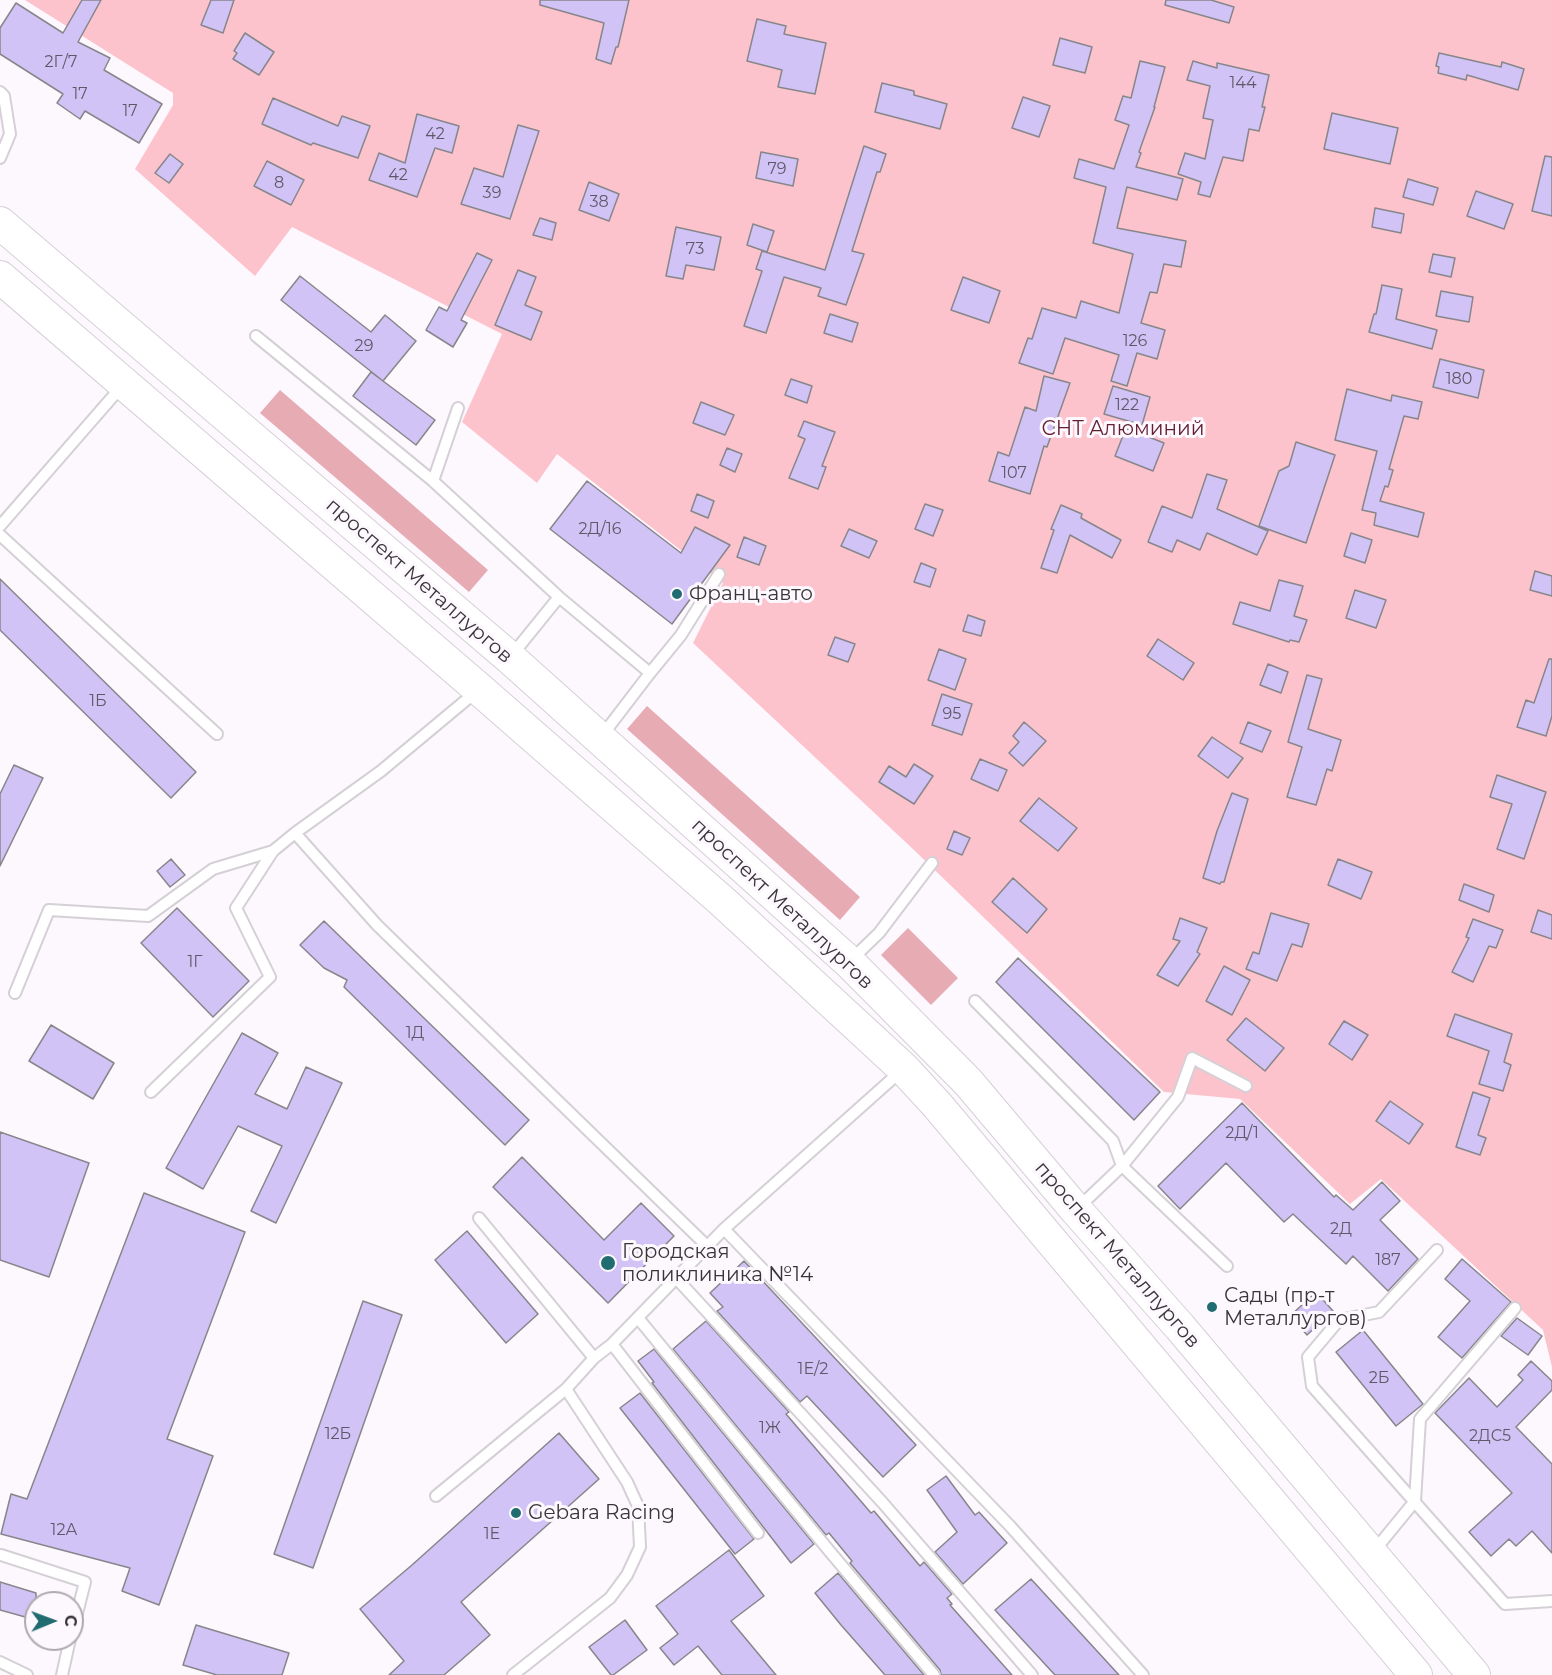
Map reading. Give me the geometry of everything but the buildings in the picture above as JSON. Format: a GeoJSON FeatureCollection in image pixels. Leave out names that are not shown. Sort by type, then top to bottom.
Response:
{"type":"FeatureCollection","features":[{"type":"Feature","properties":{"kind":"main road","name":"проспект Металлургов"},"geometry":{"type":"LineString","coordinates":[[0,223],[510,658],[849,962],[968,1082],[1180,1327],[1474,1675]]}},
{"type":"Feature","properties":{"kind":"main road","name":"проспект Металлургов"},"geometry":{"type":"LineString","coordinates":[[0,277],[723,902],[904,1069],[963,1136],[1416,1675]]}},
{"type":"Feature","properties":{"kind":"lane"},"geometry":{"type":"LineString","coordinates":[[0,92],[4,96],[10,134],[0,158]]}},
{"type":"Feature","properties":{"kind":"lane"},"geometry":{"type":"LineString","coordinates":[[256,336],[433,481],[560,597],[650,673]]}},
{"type":"Feature","properties":{"kind":"lane"},"geometry":{"type":"LineString","coordinates":[[0,526],[125,383]]}},
{"type":"Feature","properties":{"kind":"lane"},"geometry":{"type":"LineString","coordinates":[[433,481],[458,408]]}},
{"type":"Feature","properties":{"kind":"lane"},"geometry":{"type":"LineString","coordinates":[[0,535],[217,734]]}},
{"type":"Feature","properties":{"kind":"lane"},"geometry":{"type":"LineString","coordinates":[[600,738],[681,635],[719,574]]}},
{"type":"Feature","properties":{"kind":"lane"},"geometry":{"type":"LineString","coordinates":[[510,658],[560,597]]}},
{"type":"Feature","properties":{"kind":"lane"},"geometry":{"type":"LineString","coordinates":[[151,1092],[270,977],[237,908],[273,851],[381,771],[479,689]]}},
{"type":"Feature","properties":{"kind":"lane"},"geometry":{"type":"LineString","coordinates":[[295,833],[377,925],[708,1246]]}},
{"type":"Feature","properties":{"kind":"lane"},"geometry":{"type":"LineString","coordinates":[[15,993],[49,910],[148,916],[213,869],[273,851]]}},
{"type":"Feature","properties":{"kind":"lane"},"geometry":{"type":"LineString","coordinates":[[849,962],[879,933],[932,863]]}},
{"type":"Feature","properties":{"kind":"lane"},"geometry":{"type":"LineString","coordinates":[[975,1001],[1113,1141],[1122,1166],[1227,1266]]}},
{"type":"Feature","properties":{"kind":"lane"},"geometry":{"type":"LineString","coordinates":[[1077,1210],[1122,1166],[1178,1097],[1192,1058],[1246,1086]]}},
{"type":"Feature","properties":{"kind":"lane"},"geometry":{"type":"LineString","coordinates":[[436,1496],[566,1389],[594,1358],[612,1344],[724,1229],[904,1069]]}},
{"type":"Feature","properties":{"kind":"lane"},"geometry":{"type":"LineString","coordinates":[[479,1218],[594,1358]]}},
{"type":"Feature","properties":{"kind":"lane"},"geometry":{"type":"LineString","coordinates":[[724,1229],[1010,1526],[1143,1675]]}},
{"type":"Feature","properties":{"kind":"lane"},"geometry":{"type":"LineString","coordinates":[[1437,1250],[1379,1312],[1339,1320],[1308,1357],[1312,1386],[1505,1604],[1552,1601]]}},
{"type":"Feature","properties":{"kind":"lane"},"geometry":{"type":"LineString","coordinates":[[677,1278],[882,1502],[1032,1675]]}},
{"type":"Feature","properties":{"kind":"lane"},"geometry":{"type":"LineString","coordinates":[[1372,1553],[1415,1501],[1420,1419],[1515,1308]]}},
{"type":"Feature","properties":{"kind":"lane"},"geometry":{"type":"LineString","coordinates":[[638,1318],[934,1675]]}},
{"type":"Feature","properties":{"kind":"lane"},"geometry":{"type":"LineString","coordinates":[[612,1344],[758,1533]]}},
{"type":"Feature","properties":{"kind":"lane"},"geometry":{"type":"LineString","coordinates":[[513,1675],[610,1598],[627,1575],[640,1547],[638,1506],[627,1482],[566,1389]]}},
{"type":"Feature","properties":{"kind":"lane"},"geometry":{"type":"LineString","coordinates":[[0,1555],[85,1582],[83,1591]]}},
{"type":"Feature","properties":{"kind":"lane"},"geometry":{"type":"LineString","coordinates":[[62,1675],[67,1651]]}},
{"type":"Feature","properties":{"kind":"lane"},"geometry":{"type":"LineString","coordinates":[[0,1662],[14,1672],[27,1675]]}},
{"type":"Feature","properties":{"kind":"green space","name":"СНТ Алюминий"},"geometry":{"type":"Polygon","coordinates":[[[25,0],[1552,0],[1552,1367],[1543,1330],[1381,1179],[1350,1204],[1240,1099],[1164,1092],[914,850],[693,643],[723,583],[557,454],[537,483],[462,422],[502,334],[292,227],[255,276],[135,169],[173,105],[173,93],[25,0]]]}},
{"type":"Feature","properties":{"kind":"shaded area"},"geometry":{"type":"Polygon","coordinates":[[[280,390],[488,570],[469,592],[260,413],[280,390]]]}},
{"type":"Feature","properties":{"kind":"shaded area"},"geometry":{"type":"Polygon","coordinates":[[[647,706],[860,897],[840,920],[627,729],[647,706]]]}},
{"type":"Feature","properties":{"kind":"shaded area"},"geometry":{"type":"Polygon","coordinates":[[[908,928],[958,978],[931,1005],[881,955],[908,928]]]}},
{"type":"Feature","properties":{"kind":"place","name":"Франц-авто"},"geometry":{"type":"Point","coordinates":[677,594]}},
{"type":"Feature","properties":{"kind":"place","name":"Городская поликлиника №14"},"geometry":{"type":"Point","coordinates":[608,1263]}},
{"type":"Feature","properties":{"kind":"place","name":"Сады (пр-т Металлургов)"},"geometry":{"type":"Point","coordinates":[1212,1307]}},
{"type":"Feature","properties":{"kind":"place","name":"Gebara Racing"},"geometry":{"type":"Point","coordinates":[516,1513]}}]}
